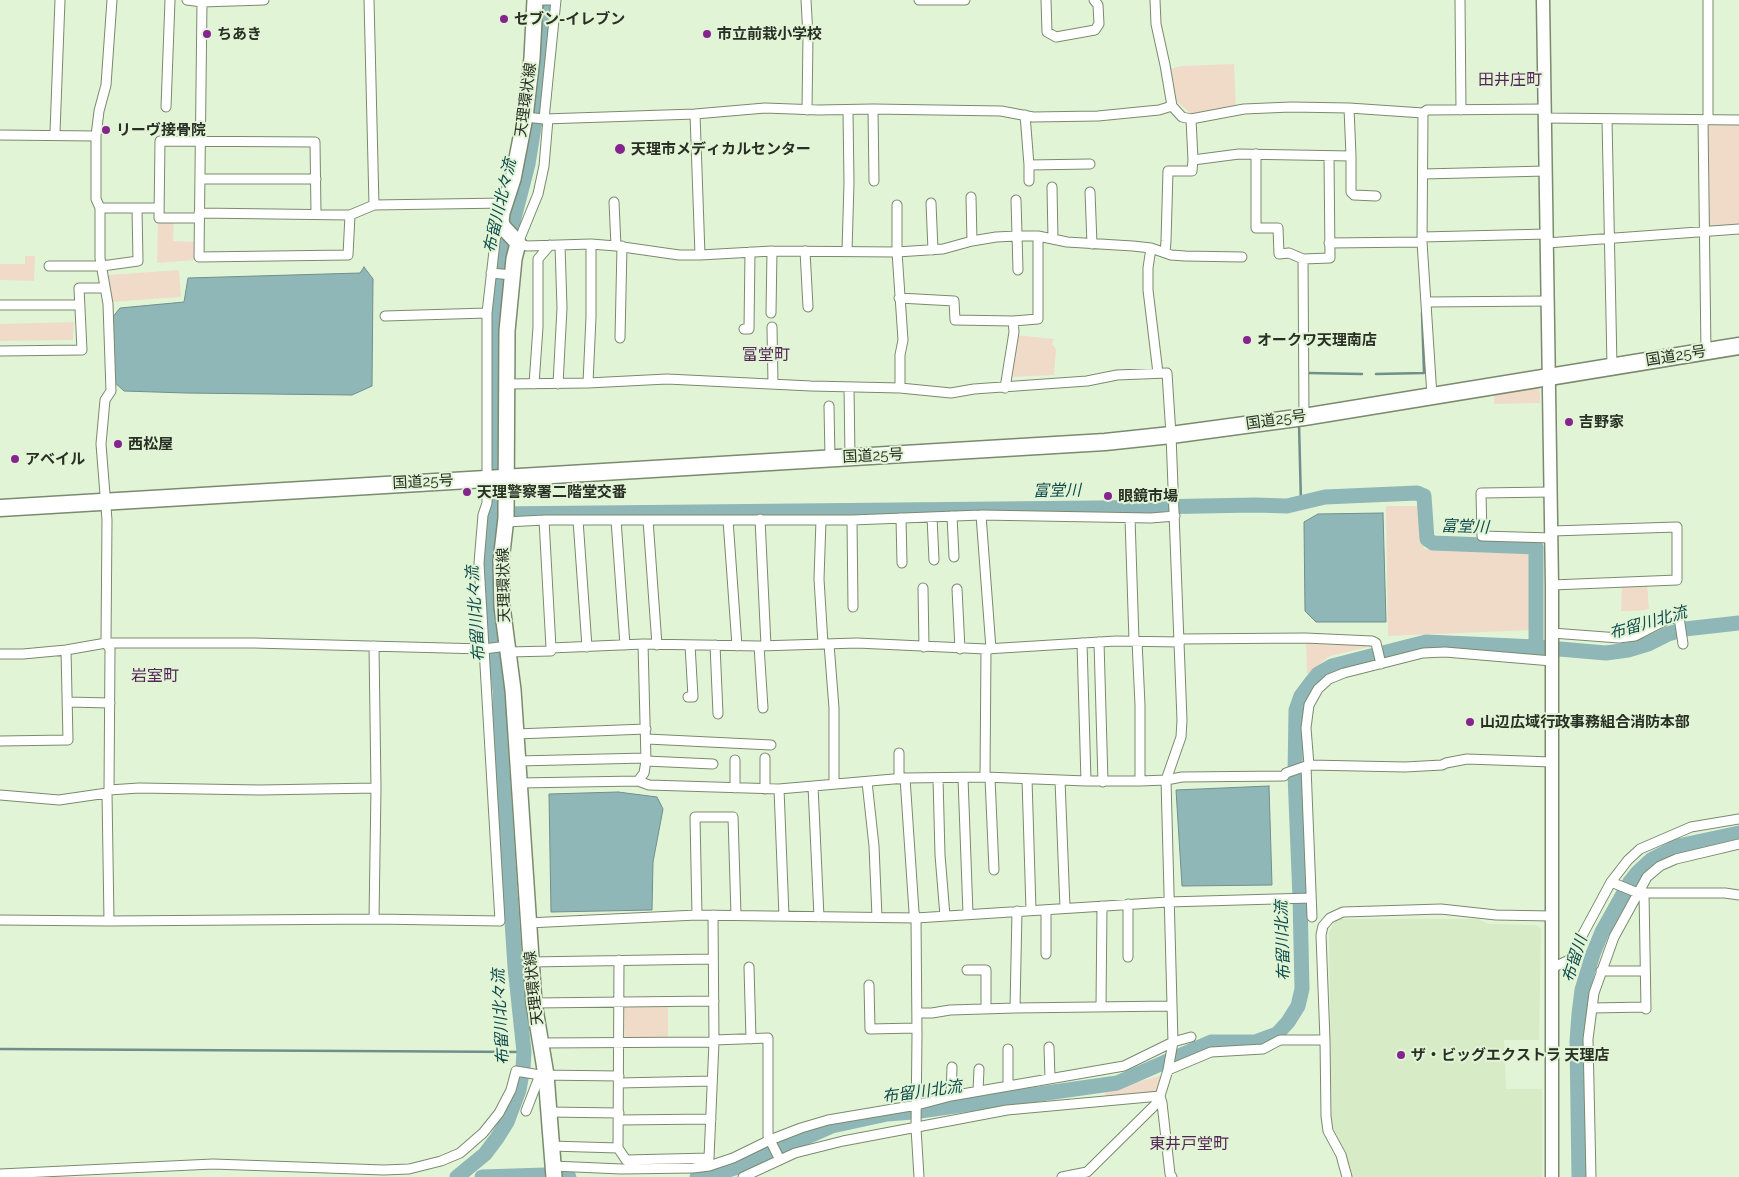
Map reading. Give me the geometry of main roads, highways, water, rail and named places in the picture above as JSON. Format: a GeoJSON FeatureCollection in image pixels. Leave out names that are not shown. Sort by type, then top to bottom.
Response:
{"type":"FeatureCollection","features":[{"type":"Feature","properties":{"kind":"highway","name":"国道25号"},"geometry":{"type":"LineString","coordinates":[[0,508],[1105,442],[1304,417],[1739,346]]}},
{"type":"Feature","properties":{"kind":"main road","name":"天理環状線"},"geometry":{"type":"LineString","coordinates":[[535,0],[532,58],[524,117],[513,179],[502,224],[517,240],[512,275],[508,331],[507,384],[496,477],[506,517],[501,561],[502,606],[516,734],[530,962],[553,1171]]}},
{"type":"Feature","properties":{"kind":"water"},"geometry":{"type":"Polygon","coordinates":[[[364,267],[373,279],[372,386],[352,395],[186,393],[124,391],[113,381],[112,318],[120,308],[184,302],[188,278],[360,273],[364,267]]]}},
{"type":"Feature","properties":{"kind":"water"},"geometry":{"type":"Polygon","coordinates":[[[1383,513],[1386,622],[1316,622],[1305,611],[1304,522],[1318,514],[1383,513]]]}},
{"type":"Feature","properties":{"kind":"water"},"geometry":{"type":"Polygon","coordinates":[[[1269,786],[1272,885],[1182,886],[1176,790],[1269,786]]]}},
{"type":"Feature","properties":{"kind":"water"},"geometry":{"type":"Polygon","coordinates":[[[618,792],[657,797],[663,809],[653,862],[652,910],[551,912],[549,794],[618,792]]]}},
{"type":"Feature","properties":{"kind":"waterway","name":"布留川北々流"},"geometry":{"type":"LineString","coordinates":[[457,1177],[485,1154],[507,1122],[519,1090],[523,1068],[524,1052],[515,967],[500,739],[500,691],[489,600],[489,556],[495,514],[498,311],[506,249],[528,164],[537,109],[547,0]]}},
{"type":"Feature","properties":{"kind":"waterway"},"geometry":{"type":"LineString","coordinates":[[1376,374],[1424,373],[1422,313]]}},
{"type":"Feature","properties":{"kind":"waterway"},"geometry":{"type":"LineString","coordinates":[[1308,373],[1362,374]]}},
{"type":"Feature","properties":{"kind":"waterway"},"geometry":{"type":"LineString","coordinates":[[1299,424],[1301,503]]}},
{"type":"Feature","properties":{"kind":"waterway","name":"富堂川"},"geometry":{"type":"LineString","coordinates":[[495,514],[1287,506],[1325,497],[1417,493],[1424,496],[1427,539],[1433,543],[1536,547],[1536,647]]}},
{"type":"Feature","properties":{"kind":"waterway","name":"布留川北流"},"geometry":{"type":"LineString","coordinates":[[697,1177],[744,1165],[832,1126],[887,1114],[1117,1083],[1211,1042],[1255,1042],[1277,1034],[1288,1022],[1298,1006],[1302,989],[1295,775],[1296,710],[1301,696],[1318,674],[1332,666],[1426,642],[1536,647],[1606,653],[1628,650],[1648,644],[1668,634],[1685,629],[1739,623]]}},
{"type":"Feature","properties":{"kind":"waterway","name":"布留川"},"geometry":{"type":"LineString","coordinates":[[1579,1177],[1577,1041],[1579,1014],[1582,990],[1602,932],[1630,882],[1651,860],[1678,846],[1739,833]]}},
{"type":"Feature","properties":{"kind":"waterway"},"geometry":{"type":"LineString","coordinates":[[0,1049],[524,1052]]}},
{"type":"Feature","properties":{"kind":"waterway","name":"布留川北流"},"geometry":{"type":"LineString","coordinates":[[482,1177],[545,1175],[569,1177]]}},
{"type":"Feature","properties":{"kind":"place","name":"セブン-イレブン"},"geometry":{"type":"Point","coordinates":[504,19]}},
{"type":"Feature","properties":{"kind":"place","name":"ちあき"},"geometry":{"type":"Point","coordinates":[207,34]}},
{"type":"Feature","properties":{"kind":"place","name":"市立前栽小学校"},"geometry":{"type":"Point","coordinates":[707,34]}},
{"type":"Feature","properties":{"kind":"place","name":"リーヴ接骨院"},"geometry":{"type":"Point","coordinates":[106,130]}},
{"type":"Feature","properties":{"kind":"place","name":"天理市メディカルセンター"},"geometry":{"type":"Point","coordinates":[620,149]}},
{"type":"Feature","properties":{"kind":"place","name":"オークワ天理南店"},"geometry":{"type":"Point","coordinates":[1247,340]}},
{"type":"Feature","properties":{"kind":"place","name":"吉野家"},"geometry":{"type":"Point","coordinates":[1569,422]}},
{"type":"Feature","properties":{"kind":"place","name":"西松屋"},"geometry":{"type":"Point","coordinates":[118,444]}},
{"type":"Feature","properties":{"kind":"place","name":"アベイル"},"geometry":{"type":"Point","coordinates":[15,459]}},
{"type":"Feature","properties":{"kind":"place","name":"天理警察署二階堂交番"},"geometry":{"type":"Point","coordinates":[467,492]}},
{"type":"Feature","properties":{"kind":"place","name":"眼鏡市場"},"geometry":{"type":"Point","coordinates":[1108,496]}},
{"type":"Feature","properties":{"kind":"place","name":"山辺広域行政事務組合消防本部"},"geometry":{"type":"Point","coordinates":[1470,722]}},
{"type":"Feature","properties":{"kind":"place","name":"ザ・ビッグエクストラ 天理店"},"geometry":{"type":"Point","coordinates":[1401,1055]}},
{"type":"Feature","properties":{"kind":"district","name":"田井庄町"},"geometry":{"type":"Point","coordinates":[1510,80]}},
{"type":"Feature","properties":{"kind":"district","name":"富堂町"},"geometry":{"type":"Point","coordinates":[766,355]}},
{"type":"Feature","properties":{"kind":"district","name":"岩室町"},"geometry":{"type":"Point","coordinates":[155,676]}},
{"type":"Feature","properties":{"kind":"district","name":"東井戸堂町"},"geometry":{"type":"Point","coordinates":[1189,1144]}}]}
